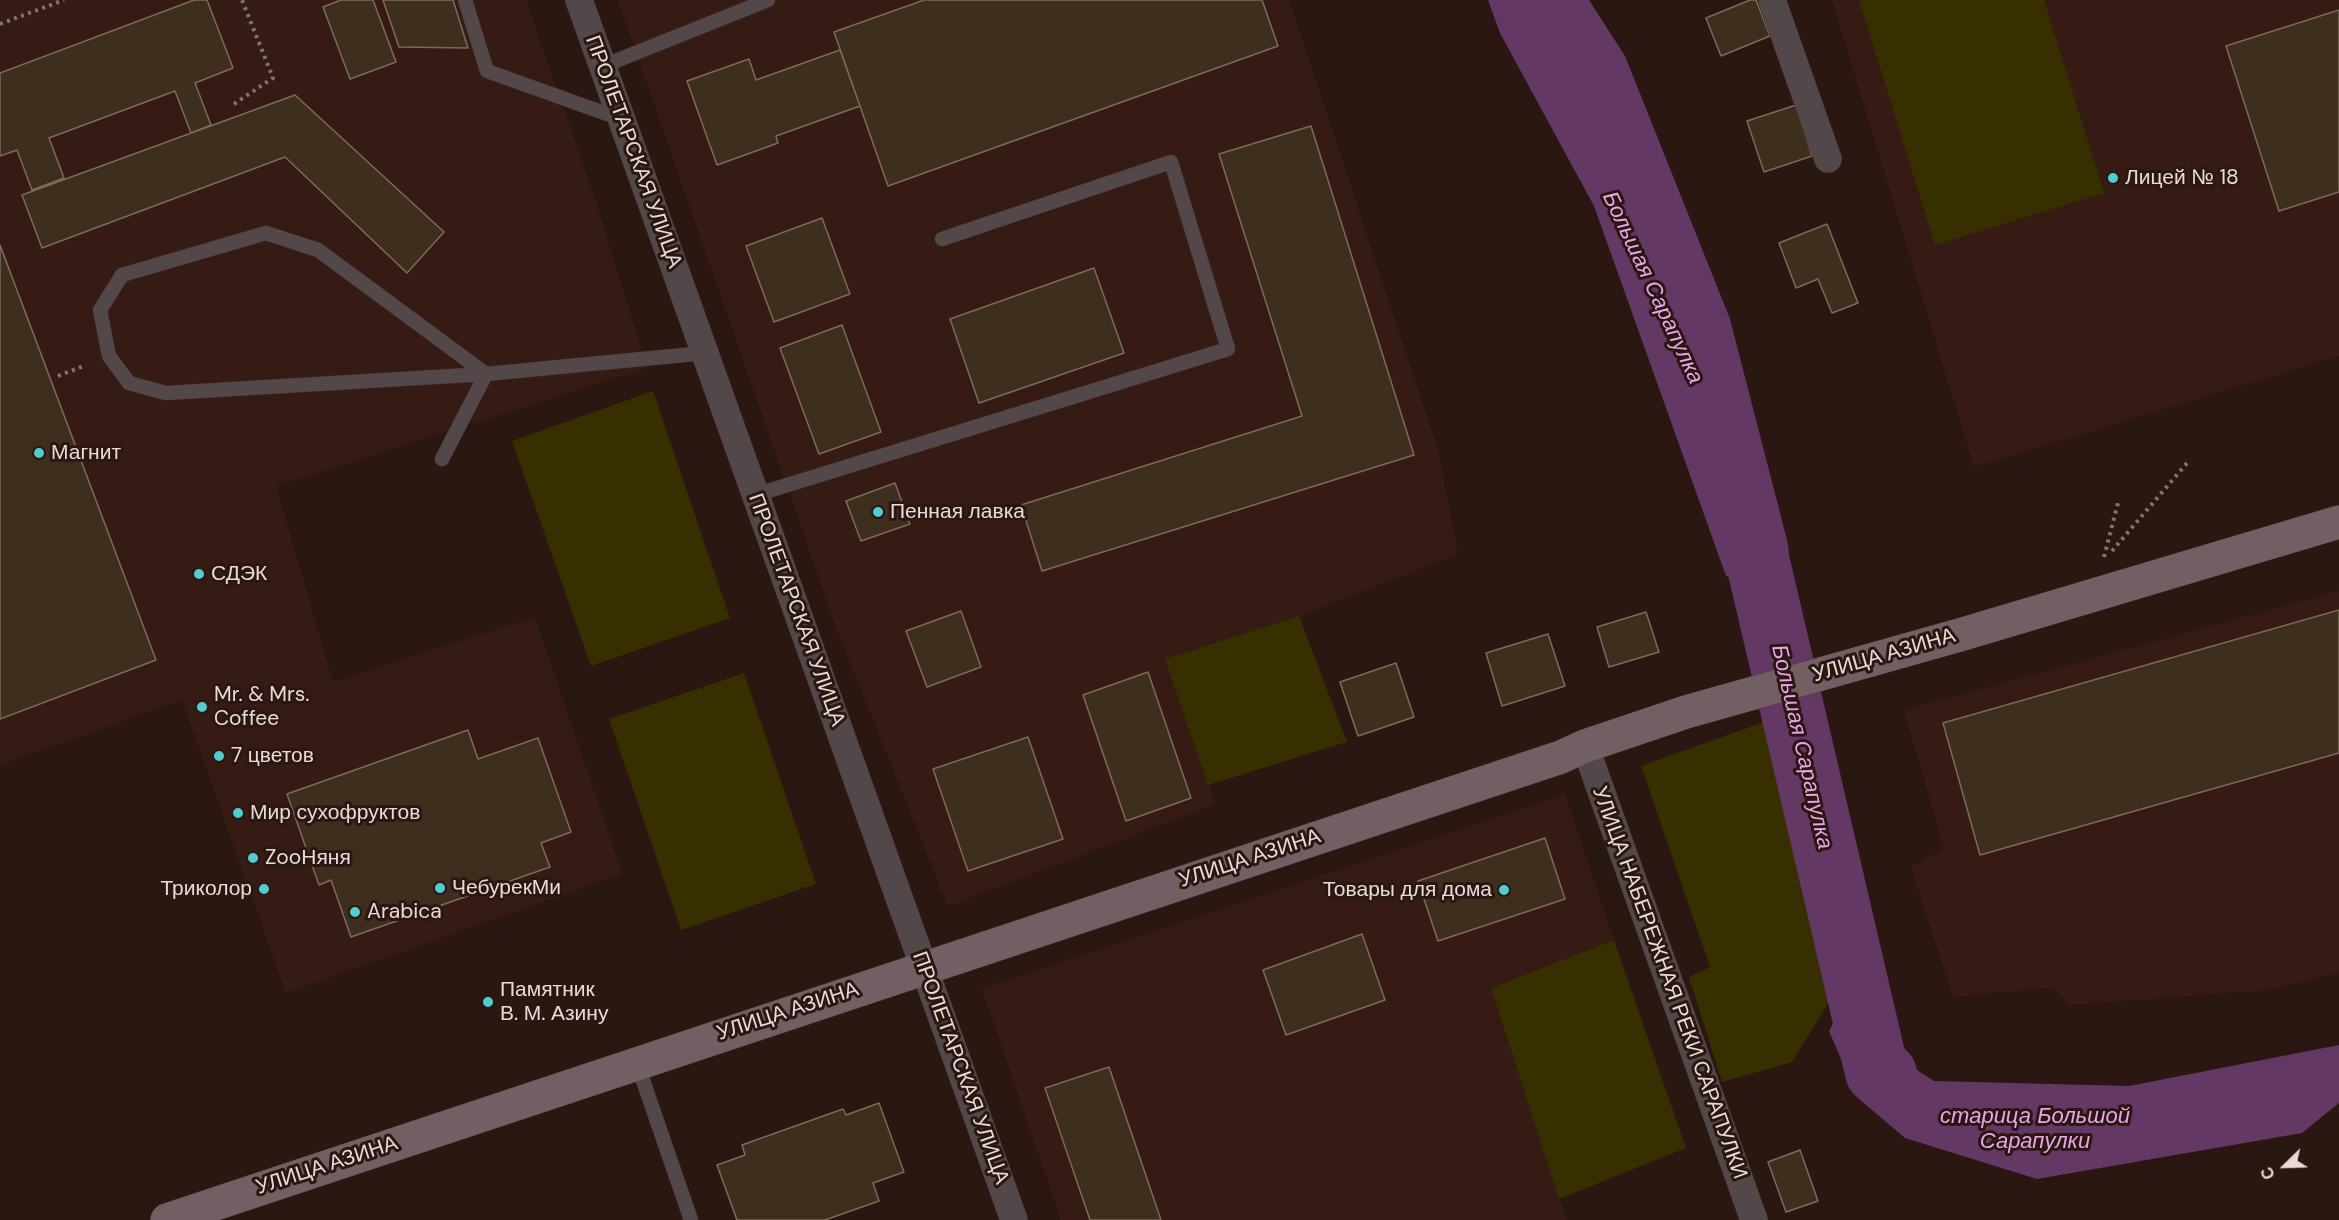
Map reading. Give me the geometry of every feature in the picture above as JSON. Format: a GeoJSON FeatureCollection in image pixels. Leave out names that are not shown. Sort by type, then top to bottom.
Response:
{"type":"FeatureCollection","features":[{"type":"Feature","properties":{"kind":"main road","name":"УЛИЦА АЗИНА"},"geometry":{"type":"LineString","coordinates":[[167,1220],[1561,757],[1585,746],[1686,712],[1963,634],[2339,522]]}},
{"type":"Feature","properties":{"kind":"street","name":"ПРОЛЕТАРСКАЯ УЛИЦА"},"geometry":{"type":"LineString","coordinates":[[579,0],[1014,1220]]}},
{"type":"Feature","properties":{"kind":"street"},"geometry":{"type":"LineString","coordinates":[[1772,0],[1828,159]]}},
{"type":"Feature","properties":{"kind":"street","name":"УЛИЦА НАБЕРЕЖНАЯ РЕКИ САРАПУЛКИ"},"geometry":{"type":"LineString","coordinates":[[1585,746],[1754,1220]]}},
{"type":"Feature","properties":{"kind":"lane"},"geometry":{"type":"LineString","coordinates":[[465,0],[487,71],[621,119]]}},
{"type":"Feature","properties":{"kind":"lane"},"geometry":{"type":"LineString","coordinates":[[603,66],[768,0]]}},
{"type":"Feature","properties":{"kind":"lane"},"geometry":{"type":"LineString","coordinates":[[755,495],[1228,349],[1171,162],[942,239]]}},
{"type":"Feature","properties":{"kind":"lane"},"geometry":{"type":"LineString","coordinates":[[486,374],[318,250],[266,233],[122,275],[100,310],[109,356],[129,383],[166,393],[486,374],[705,353]]}},
{"type":"Feature","properties":{"kind":"lane"},"geometry":{"type":"LineString","coordinates":[[442,459],[486,374]]}},
{"type":"Feature","properties":{"kind":"lane"},"geometry":{"type":"LineString","coordinates":[[637,1063],[691,1220]]}},
{"type":"Feature","properties":{"kind":"path"},"geometry":{"type":"LineString","coordinates":[[0,24],[64,0]]}},
{"type":"Feature","properties":{"kind":"path"},"geometry":{"type":"LineString","coordinates":[[234,104],[273,78],[242,0]]}},
{"type":"Feature","properties":{"kind":"path"},"geometry":{"type":"LineString","coordinates":[[2119,499],[2102,563],[2187,463]]}},
{"type":"Feature","properties":{"kind":"shaded area"},"geometry":{"type":"Polygon","coordinates":[[[0,0],[526,0],[595,199],[647,368],[276,486],[333,682],[535,617],[622,874],[286,993],[182,700],[0,765],[0,0]]]}},
{"type":"Feature","properties":{"kind":"shaded area"},"geometry":{"type":"Polygon","coordinates":[[[618,0],[1289,0],[1438,450],[1458,554],[1299,616],[1166,659],[1216,804],[948,906],[838,633],[618,0]]]}},
{"type":"Feature","properties":{"kind":"shaded area","name":"Лицей № 18"},"geometry":{"type":"Polygon","coordinates":[[[1832,0],[2339,0],[2339,356],[1974,467],[1832,0]]]}},
{"type":"Feature","properties":{"kind":"shaded area"},"geometry":{"type":"Polygon","coordinates":[[[1859,0],[2044,0],[2104,193],[1935,245],[1859,0]]]}},
{"type":"Feature","properties":{"kind":"shaded area"},"geometry":{"type":"Polygon","coordinates":[[[653,391],[730,618],[591,666],[512,441],[653,391]]]}},
{"type":"Feature","properties":{"kind":"shaded area"},"geometry":{"type":"Polygon","coordinates":[[[2339,591],[2339,973],[2268,990],[2068,1005],[2053,987],[1953,997],[1911,867],[1944,848],[1904,710],[2339,591]]]}},
{"type":"Feature","properties":{"kind":"shaded area"},"geometry":{"type":"Polygon","coordinates":[[[1299,616],[1347,742],[1208,785],[1165,659],[1299,616]]]}},
{"type":"Feature","properties":{"kind":"shaded area"},"geometry":{"type":"Polygon","coordinates":[[[744,673],[816,884],[681,930],[609,719],[744,673]]]}},
{"type":"Feature","properties":{"kind":"shaded area"},"geometry":{"type":"Polygon","coordinates":[[[1778,717],[1842,981],[1792,1062],[1722,1082],[1689,977],[1710,967],[1641,766],[1778,717]]]}},
{"type":"Feature","properties":{"kind":"shaded area"},"geometry":{"type":"Polygon","coordinates":[[[1565,794],[1614,940],[1491,988],[1567,1220],[1061,1220],[982,988],[1565,794]]]}},
{"type":"Feature","properties":{"kind":"shaded area"},"geometry":{"type":"Polygon","coordinates":[[[1614,940],[1686,1148],[1559,1199],[1491,988],[1614,940]]]}},
{"type":"Feature","properties":{"kind":"water"},"geometry":{"type":"Polygon","coordinates":[[[1488,0],[1589,0],[1625,56],[1730,319],[1788,544],[1793,604],[1726,576],[1594,206],[1500,33],[1488,0]]]}},
{"type":"Feature","properties":{"kind":"water","name":"старица Большой Сарапулки"},"geometry":{"type":"Polygon","coordinates":[[[1876,991],[1887,1051],[1934,1081],[2129,1086],[2339,1045],[2339,1103],[2302,1133],[2037,1179],[1905,1138],[1858,1098],[1829,1031],[1849,994],[1876,991]]]}},
{"type":"Feature","properties":{"kind":"building"},"geometry":{"type":"Polygon","coordinates":[[[194,0],[207,0],[233,68],[195,83],[211,125],[191,133],[175,91],[49,138],[64,178],[32,190],[17,150],[0,156],[0,73],[194,0]]]}},
{"type":"Feature","properties":{"kind":"building"},"geometry":{"type":"Polygon","coordinates":[[[341,0],[373,0],[396,62],[350,79],[323,7],[341,0]]]}},
{"type":"Feature","properties":{"kind":"building"},"geometry":{"type":"Polygon","coordinates":[[[383,0],[453,0],[468,48],[399,47],[383,0]]]}},
{"type":"Feature","properties":{"kind":"building"},"geometry":{"type":"Polygon","coordinates":[[[924,0],[1262,0],[1278,46],[888,186],[834,32],[924,0]]]}},
{"type":"Feature","properties":{"kind":"building"},"geometry":{"type":"Polygon","coordinates":[[[1750,0],[1756,0],[1770,36],[1721,56],[1706,18],[1750,0]]]}},
{"type":"Feature","properties":{"kind":"building"},"geometry":{"type":"Polygon","coordinates":[[[2339,10],[2339,192],[2279,211],[2226,46],[2339,10]]]}},
{"type":"Feature","properties":{"kind":"building"},"geometry":{"type":"Polygon","coordinates":[[[840,50],[860,106],[776,136],[778,143],[717,165],[687,81],[749,59],[756,80],[840,50]]]}},
{"type":"Feature","properties":{"kind":"building"},"geometry":{"type":"Polygon","coordinates":[[[295,95],[444,232],[407,273],[285,157],[42,248],[22,195],[295,95]]]}},
{"type":"Feature","properties":{"kind":"building"},"geometry":{"type":"Polygon","coordinates":[[[1796,105],[1812,156],[1764,172],[1747,121],[1796,105]]]}},
{"type":"Feature","properties":{"kind":"building"},"geometry":{"type":"Polygon","coordinates":[[[1311,126],[1414,455],[1042,571],[1021,505],[1302,416],[1219,154],[1311,126]]]}},
{"type":"Feature","properties":{"kind":"building"},"geometry":{"type":"Polygon","coordinates":[[[822,218],[850,294],[774,322],[746,246],[822,218]]]}},
{"type":"Feature","properties":{"kind":"building"},"geometry":{"type":"Polygon","coordinates":[[[1827,224],[1858,303],[1832,313],[1818,279],[1796,288],[1779,243],[1827,224]]]}},
{"type":"Feature","properties":{"kind":"building","name":"Магнит"},"geometry":{"type":"Polygon","coordinates":[[[0,245],[156,660],[0,719],[0,245]]]}},
{"type":"Feature","properties":{"kind":"building"},"geometry":{"type":"Polygon","coordinates":[[[1094,268],[1124,353],[979,403],[950,319],[1094,268]]]}},
{"type":"Feature","properties":{"kind":"building"},"geometry":{"type":"Polygon","coordinates":[[[842,325],[881,432],[819,454],[780,348],[842,325]]]}},
{"type":"Feature","properties":{"kind":"building","name":"Пенная лавка"},"geometry":{"type":"Polygon","coordinates":[[[895,483],[910,524],[861,541],[846,501],[895,483]]]}},
{"type":"Feature","properties":{"kind":"building"},"geometry":{"type":"Polygon","coordinates":[[[2339,610],[2339,753],[1980,855],[1943,723],[2339,610]]]}},
{"type":"Feature","properties":{"kind":"building"},"geometry":{"type":"Polygon","coordinates":[[[961,611],[981,667],[927,687],[906,631],[961,611]]]}},
{"type":"Feature","properties":{"kind":"building"},"geometry":{"type":"Polygon","coordinates":[[[1646,612],[1659,652],[1609,667],[1597,627],[1646,612]]]}},
{"type":"Feature","properties":{"kind":"building"},"geometry":{"type":"Polygon","coordinates":[[[1548,634],[1565,686],[1502,706],[1486,653],[1548,634]]]}},
{"type":"Feature","properties":{"kind":"building"},"geometry":{"type":"Polygon","coordinates":[[[1396,663],[1414,717],[1358,736],[1340,682],[1396,663]]]}},
{"type":"Feature","properties":{"kind":"building"},"geometry":{"type":"Polygon","coordinates":[[[1148,672],[1191,798],[1126,821],[1083,695],[1148,672]]]}},
{"type":"Feature","properties":{"kind":"building"},"geometry":{"type":"Polygon","coordinates":[[[468,730],[478,759],[538,738],[571,832],[541,843],[550,867],[351,937],[331,880],[319,885],[287,794],[468,730]]]}},
{"type":"Feature","properties":{"kind":"building"},"geometry":{"type":"Polygon","coordinates":[[[1028,737],[1063,839],[968,871],[933,769],[1028,737]]]}},
{"type":"Feature","properties":{"kind":"building"},"geometry":{"type":"Polygon","coordinates":[[[1545,838],[1565,899],[1438,941],[1418,881],[1545,838]]]}},
{"type":"Feature","properties":{"kind":"building"},"geometry":{"type":"Polygon","coordinates":[[[1362,934],[1385,1000],[1286,1035],[1263,970],[1362,934]]]}},
{"type":"Feature","properties":{"kind":"building"},"geometry":{"type":"Polygon","coordinates":[[[1109,1067],[1161,1220],[1090,1220],[1045,1088],[1109,1067]]]}},
{"type":"Feature","properties":{"kind":"building"},"geometry":{"type":"Polygon","coordinates":[[[879,1103],[904,1172],[873,1183],[879,1201],[825,1220],[737,1220],[717,1165],[745,1155],[742,1145],[843,1109],[846,1115],[879,1103]]]}},
{"type":"Feature","properties":{"kind":"building"},"geometry":{"type":"Polygon","coordinates":[[[1800,1150],[1818,1201],[1786,1212],[1768,1162],[1800,1150]]]}},
{"type":"Feature","properties":{"kind":"waterway","name":"Большая Сарапулка"},"geometry":{"type":"LineString","coordinates":[[1745,507],[1877,1072],[1885,1074]]}},
{"type":"Feature","properties":{"kind":"place","name":"Лицей № 18"},"geometry":{"type":"Point","coordinates":[2113,178]}},
{"type":"Feature","properties":{"kind":"place","name":"Магнит"},"geometry":{"type":"Point","coordinates":[39,453]}},
{"type":"Feature","properties":{"kind":"place","name":"Пенная лавка"},"geometry":{"type":"Point","coordinates":[878,512]}},
{"type":"Feature","properties":{"kind":"place","name":"СДЭК"},"geometry":{"type":"Point","coordinates":[199,574]}},
{"type":"Feature","properties":{"kind":"place","name":"Mr. & Mrs. Coffee"},"geometry":{"type":"Point","coordinates":[202,707]}},
{"type":"Feature","properties":{"kind":"place","name":"7 цветов"},"geometry":{"type":"Point","coordinates":[219,756]}},
{"type":"Feature","properties":{"kind":"place","name":"Мир сухофруктов"},"geometry":{"type":"Point","coordinates":[238,813]}},
{"type":"Feature","properties":{"kind":"place","name":"ZooНяня"},"geometry":{"type":"Point","coordinates":[253,858]}},
{"type":"Feature","properties":{"kind":"place","name":"ЧебурекМи"},"geometry":{"type":"Point","coordinates":[440,888]}},
{"type":"Feature","properties":{"kind":"place","name":"Триколор"},"geometry":{"type":"Point","coordinates":[264,889]}},
{"type":"Feature","properties":{"kind":"place","name":"Товары для дома"},"geometry":{"type":"Point","coordinates":[1504,890]}},
{"type":"Feature","properties":{"kind":"place","name":"Arabica"},"geometry":{"type":"Point","coordinates":[355,912]}},
{"type":"Feature","properties":{"kind":"place","name":"Памятник В. М. Азину"},"geometry":{"type":"Point","coordinates":[488,1002]}}]}
